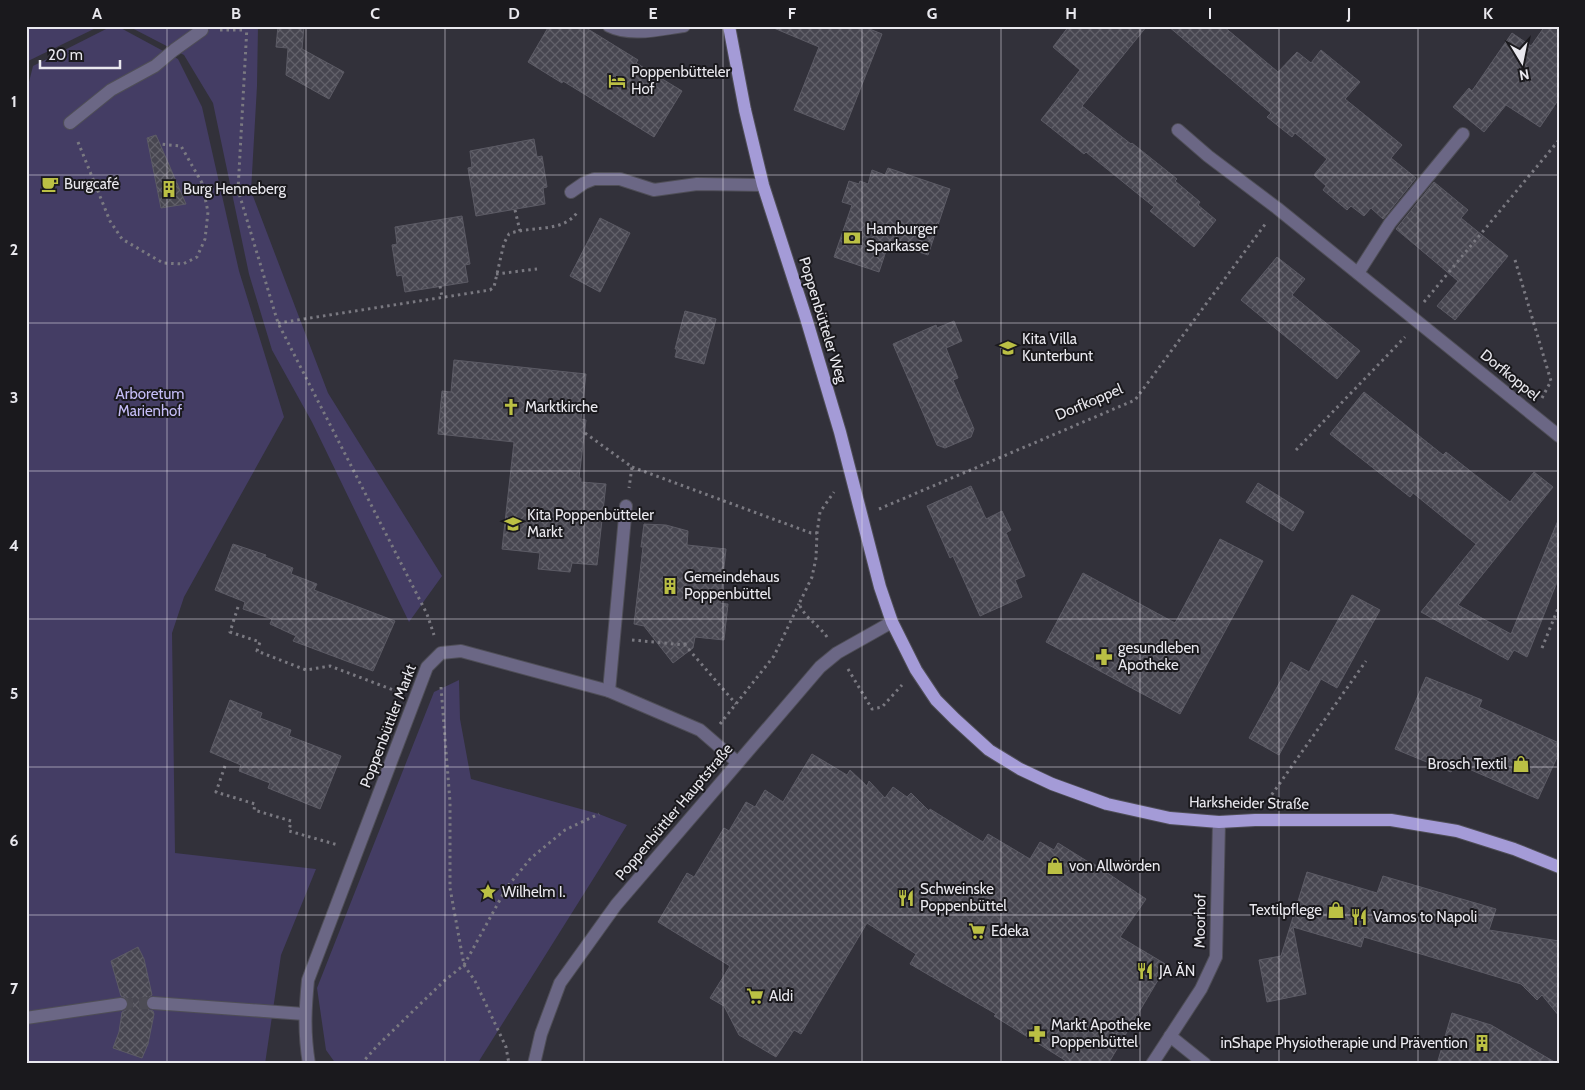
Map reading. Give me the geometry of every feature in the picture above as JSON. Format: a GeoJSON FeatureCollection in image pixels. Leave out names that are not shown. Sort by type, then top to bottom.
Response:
{"type":"FeatureCollection","features":[{"type":"Feature","properties":{"kind":"main road","name":"Poppenbütteler Weg"},"geometry":{"type":"LineString","coordinates":[[728,26],[763,185],[806,318],[850,468],[880,587],[892,622]]}},
{"type":"Feature","properties":{"kind":"main road","name":"Harksheider Straße"},"geometry":{"type":"LineString","coordinates":[[892,622],[916,670],[936,700],[989,750],[1020,769],[1052,784],[1107,804],[1170,818],[1219,822],[1255,820],[1391,820],[1457,831],[1514,849],[1559,867]]}},
{"type":"Feature","properties":{"kind":"street"},"geometry":{"type":"LineString","coordinates":[[609,26],[617,30],[633,31],[684,26]]}},
{"type":"Feature","properties":{"kind":"street"},"geometry":{"type":"LineString","coordinates":[[70,122],[111,90],[155,66],[202,30]]}},
{"type":"Feature","properties":{"kind":"street","name":"Dorfkoppel"},"geometry":{"type":"LineString","coordinates":[[1178,130],[1228,173],[1277,208],[1559,436]]}},
{"type":"Feature","properties":{"kind":"street"},"geometry":{"type":"LineString","coordinates":[[1358,273],[1390,223],[1463,134]]}},
{"type":"Feature","properties":{"kind":"street"},"geometry":{"type":"LineString","coordinates":[[572,192],[584,183],[604,178],[620,179],[654,190],[696,184],[763,185]]}},
{"type":"Feature","properties":{"kind":"street"},"geometry":{"type":"LineString","coordinates":[[609,690],[626,506]]}},
{"type":"Feature","properties":{"kind":"street","name":"Poppenbüttler Hauptstraße"},"geometry":{"type":"LineString","coordinates":[[534,1064],[541,1034],[560,982],[616,905],[820,667],[837,653],[892,622]]}},
{"type":"Feature","properties":{"kind":"street"},"geometry":{"type":"LineString","coordinates":[[441,654],[460,651],[609,690],[700,730],[737,762]]}},
{"type":"Feature","properties":{"kind":"street","name":"Poppenbüttler Markt"},"geometry":{"type":"LineString","coordinates":[[309,1064],[304,1014],[308,980],[427,667],[441,654]]}},
{"type":"Feature","properties":{"kind":"street","name":"Moorhof"},"geometry":{"type":"LineString","coordinates":[[1152,1064],[1202,988],[1216,957],[1219,822]]}},
{"type":"Feature","properties":{"kind":"street"},"geometry":{"type":"LineString","coordinates":[[153,1003],[304,1014]]}},
{"type":"Feature","properties":{"kind":"street"},"geometry":{"type":"LineString","coordinates":[[26,1018],[121,1004]]}},
{"type":"Feature","properties":{"kind":"street"},"geometry":{"type":"LineString","coordinates":[[1170,1036],[1205,1064]]}},
{"type":"Feature","properties":{"kind":"path"},"geometry":{"type":"LineString","coordinates":[[247,26],[238,190],[278,323],[427,614],[441,654],[442,698],[450,802],[450,888],[464,965],[476,981],[506,1047],[509,1064]]}},
{"type":"Feature","properties":{"kind":"path"},"geometry":{"type":"LineString","coordinates":[[70,122],[110,220],[122,239],[163,263],[183,264],[197,257],[205,239],[208,212],[202,183],[181,146],[159,144]]}},
{"type":"Feature","properties":{"kind":"path"},"geometry":{"type":"LineString","coordinates":[[1296,450],[1416,319],[1559,140]]}},
{"type":"Feature","properties":{"kind":"path"},"geometry":{"type":"LineString","coordinates":[[278,323],[490,290],[494,287],[505,238],[512,233],[567,222],[576,215],[580,207]]}},
{"type":"Feature","properties":{"kind":"path","name":"Dorfkoppel"},"geometry":{"type":"LineString","coordinates":[[862,516],[1136,400],[1277,208]]}},
{"type":"Feature","properties":{"kind":"path"},"geometry":{"type":"LineString","coordinates":[[515,210],[520,231]]}},
{"type":"Feature","properties":{"kind":"path"},"geometry":{"type":"LineString","coordinates":[[1515,260],[1551,380],[1533,414]]}},
{"type":"Feature","properties":{"kind":"path"},"geometry":{"type":"LineString","coordinates":[[496,274],[537,269]]}},
{"type":"Feature","properties":{"kind":"path"},"geometry":{"type":"LineString","coordinates":[[440,286],[442,297]]}},
{"type":"Feature","properties":{"kind":"path"},"geometry":{"type":"LineString","coordinates":[[585,433],[632,467],[811,533],[817,533]]}},
{"type":"Feature","properties":{"kind":"path"},"geometry":{"type":"LineString","coordinates":[[626,506],[632,467]]}},
{"type":"Feature","properties":{"kind":"path"},"geometry":{"type":"LineString","coordinates":[[709,738],[774,656],[812,577],[816,558],[820,512],[850,468]]}},
{"type":"Feature","properties":{"kind":"path"},"geometry":{"type":"LineString","coordinates":[[799,604],[804,614],[821,629],[872,709],[882,707],[916,670]]}},
{"type":"Feature","properties":{"kind":"path"},"geometry":{"type":"LineString","coordinates":[[1542,648],[1559,606]]}},
{"type":"Feature","properties":{"kind":"path"},"geometry":{"type":"LineString","coordinates":[[238,607],[230,632],[260,642],[257,651],[306,670],[330,666],[416,698]]}},
{"type":"Feature","properties":{"kind":"path"},"geometry":{"type":"LineString","coordinates":[[614,638],[685,645],[736,704]]}},
{"type":"Feature","properties":{"kind":"path"},"geometry":{"type":"LineString","coordinates":[[685,645],[686,640]]}},
{"type":"Feature","properties":{"kind":"path"},"geometry":{"type":"LineString","coordinates":[[1255,820],[1366,661]]}},
{"type":"Feature","properties":{"kind":"path"},"geometry":{"type":"LineString","coordinates":[[226,766],[216,792],[254,804],[254,810],[291,821],[289,830],[358,850]]}},
{"type":"Feature","properties":{"kind":"path"},"geometry":{"type":"LineString","coordinates":[[361,1064],[431,994],[464,965],[508,887],[531,858],[565,830],[599,814]]}},
{"type":"Feature","properties":{"kind":"green space"},"geometry":{"type":"Polygon","coordinates":[[[26,26],[100,26],[26,62],[26,26]]]}},
{"type":"Feature","properties":{"kind":"green space","name":"Arboretum Marienhof"},"geometry":{"type":"Polygon","coordinates":[[[112,26],[117,26],[178,59],[202,107],[239,271],[284,417],[184,597],[172,633],[175,853],[316,869],[281,955],[265,1064],[26,1064],[26,94],[33,66],[112,26]]]}},
{"type":"Feature","properties":{"kind":"green space"},"geometry":{"type":"Polygon","coordinates":[[[128,26],[258,26],[257,86],[251,191],[328,393],[442,576],[409,622],[312,422],[272,350],[249,274],[213,103],[184,55],[128,26]]]}},
{"type":"Feature","properties":{"kind":"green space"},"geometry":{"type":"Polygon","coordinates":[[[459,680],[460,719],[471,779],[599,814],[627,825],[479,1061],[475,1064],[336,1064],[326,1050],[317,988],[434,692],[459,680]]]}},
{"type":"Feature","properties":{"kind":"building"},"geometry":{"type":"Polygon","coordinates":[[[278,26],[304,26],[302,49],[344,72],[329,99],[286,75],[288,48],[276,47],[278,26]]]}},
{"type":"Feature","properties":{"kind":"building","name":"Poppenbütteler Hof"},"geometry":{"type":"Polygon","coordinates":[[[549,26],[583,26],[638,60],[636,63],[682,91],[654,137],[563,81],[562,83],[528,62],[549,26]]]}},
{"type":"Feature","properties":{"kind":"building"},"geometry":{"type":"Polygon","coordinates":[[[769,26],[862,26],[882,34],[844,130],[794,110],[819,47],[769,26]]]}},
{"type":"Feature","properties":{"kind":"building"},"geometry":{"type":"Polygon","coordinates":[[[1069,26],[1147,26],[1082,106],[1177,179],[1175,181],[1200,202],[1198,205],[1216,220],[1194,247],[1150,211],[1154,207],[1086,152],[1084,154],[1041,120],[1080,70],[1053,47],[1069,26]]]}},
{"type":"Feature","properties":{"kind":"building"},"geometry":{"type":"Polygon","coordinates":[[[1168,26],[1223,26],[1278,72],[1297,52],[1311,63],[1321,50],[1360,82],[1345,99],[1402,145],[1391,158],[1416,178],[1383,219],[1371,208],[1364,216],[1351,206],[1347,210],[1323,190],[1326,186],[1314,175],[1327,159],[1295,133],[1292,137],[1267,117],[1271,113],[1168,26]]]}},
{"type":"Feature","properties":{"kind":"building"},"geometry":{"type":"Polygon","coordinates":[[[1545,26],[1559,26],[1559,99],[1540,127],[1506,105],[1484,132],[1453,107],[1469,88],[1472,91],[1512,33],[1531,46],[1545,26]]]}},
{"type":"Feature","properties":{"kind":"building"},"geometry":{"type":"Polygon","coordinates":[[[156,135],[186,204],[161,208],[147,138],[156,135]]]}},
{"type":"Feature","properties":{"kind":"building"},"geometry":{"type":"Polygon","coordinates":[[[534,139],[537,157],[542,156],[547,187],[543,188],[545,204],[476,216],[468,168],[472,167],[470,151],[534,139]]]}},
{"type":"Feature","properties":{"kind":"building"},"geometry":{"type":"Polygon","coordinates":[[[888,168],[950,189],[928,255],[889,242],[879,272],[834,257],[852,205],[842,202],[849,181],[859,184],[860,181],[868,184],[872,170],[885,175],[888,168]]]}},
{"type":"Feature","properties":{"kind":"building"},"geometry":{"type":"Polygon","coordinates":[[[1434,182],[1468,210],[1461,218],[1508,256],[1455,320],[1437,306],[1458,281],[1396,229],[1434,182]]]}},
{"type":"Feature","properties":{"kind":"building"},"geometry":{"type":"Polygon","coordinates":[[[462,216],[470,264],[465,265],[468,282],[405,292],[402,275],[397,276],[392,245],[397,244],[395,227],[462,216]]]}},
{"type":"Feature","properties":{"kind":"building"},"geometry":{"type":"Polygon","coordinates":[[[600,218],[630,233],[600,292],[570,276],[600,218]]]}},
{"type":"Feature","properties":{"kind":"building"},"geometry":{"type":"Polygon","coordinates":[[[1277,257],[1305,279],[1292,295],[1360,351],[1337,379],[1241,300],[1277,257]]]}},
{"type":"Feature","properties":{"kind":"building"},"geometry":{"type":"Polygon","coordinates":[[[685,311],[716,319],[704,364],[675,357],[677,349],[675,349],[685,311]]]}},
{"type":"Feature","properties":{"kind":"building"},"geometry":{"type":"Polygon","coordinates":[[[954,321],[962,341],[946,348],[958,378],[953,380],[974,429],[971,437],[945,448],[937,445],[893,344],[936,325],[937,328],[954,321]]]}},
{"type":"Feature","properties":{"kind":"building"},"geometry":{"type":"Polygon","coordinates":[[[454,360],[586,374],[581,419],[586,420],[579,478],[581,478],[581,482],[606,484],[597,565],[572,563],[570,572],[538,569],[540,553],[502,549],[514,442],[438,434],[442,391],[451,392],[454,360]]]}},
{"type":"Feature","properties":{"kind":"building"},"geometry":{"type":"Polygon","coordinates":[[[1364,392],[1443,455],[1446,452],[1510,502],[1534,472],[1553,487],[1458,605],[1511,634],[1559,518],[1559,577],[1527,657],[1514,650],[1508,660],[1421,612],[1476,544],[1413,493],[1410,497],[1330,434],[1364,392]]]}},
{"type":"Feature","properties":{"kind":"building"},"geometry":{"type":"Polygon","coordinates":[[[1258,483],[1304,512],[1293,531],[1246,502],[1258,483]]]}},
{"type":"Feature","properties":{"kind":"building"},"geometry":{"type":"Polygon","coordinates":[[[971,486],[986,519],[1002,511],[1011,530],[1006,533],[1025,576],[1015,580],[1022,597],[980,616],[953,556],[950,558],[927,506],[971,486]]]}},
{"type":"Feature","properties":{"kind":"building","name":"Gemeindehaus Poppenbüttel"},"geometry":{"type":"Polygon","coordinates":[[[644,524],[666,525],[688,531],[687,545],[726,549],[720,603],[728,604],[724,640],[695,637],[693,648],[673,663],[644,626],[634,624],[644,524]]]}},
{"type":"Feature","properties":{"kind":"building"},"geometry":{"type":"Polygon","coordinates":[[[1220,539],[1263,561],[1180,714],[1046,642],[1083,573],[1175,623],[1220,539]]]}},
{"type":"Feature","properties":{"kind":"building"},"geometry":{"type":"Polygon","coordinates":[[[233,544],[266,555],[265,557],[293,568],[291,574],[317,584],[314,590],[395,621],[373,671],[293,641],[296,636],[270,624],[272,619],[243,609],[245,602],[215,590],[233,544]]]}},
{"type":"Feature","properties":{"kind":"building"},"geometry":{"type":"Polygon","coordinates":[[[1352,595],[1380,610],[1337,688],[1321,679],[1279,755],[1249,738],[1291,662],[1309,672],[1352,595]]]}},
{"type":"Feature","properties":{"kind":"building"},"geometry":{"type":"Polygon","coordinates":[[[1426,677],[1482,700],[1479,707],[1559,743],[1559,753],[1538,799],[1455,763],[1451,772],[1395,749],[1426,677]]]}},
{"type":"Feature","properties":{"kind":"building"},"geometry":{"type":"Polygon","coordinates":[[[230,700],[262,713],[260,718],[291,730],[289,736],[341,756],[320,809],[268,788],[270,783],[239,771],[241,765],[210,752],[230,700]]]}},
{"type":"Feature","properties":{"kind":"building"},"geometry":{"type":"Polygon","coordinates":[[[812,754],[847,775],[850,770],[867,786],[869,781],[885,798],[893,787],[907,797],[911,793],[929,811],[930,809],[983,842],[988,834],[1030,859],[1040,842],[1054,850],[1058,843],[1091,862],[1146,899],[1120,937],[1167,965],[1108,1064],[1071,1064],[994,1016],[996,1014],[910,964],[916,954],[867,923],[801,1034],[794,1030],[776,1057],[739,1035],[724,1006],[710,998],[730,966],[658,922],[687,873],[694,877],[724,828],[729,831],[746,802],[755,807],[765,790],[783,802],[812,754]]]}},
{"type":"Feature","properties":{"kind":"building"},"geometry":{"type":"Polygon","coordinates":[[[1307,872],[1377,893],[1383,876],[1496,909],[1489,930],[1559,941],[1559,1016],[1542,995],[1537,1000],[1521,984],[1364,937],[1361,947],[1293,927],[1306,994],[1267,1002],[1259,960],[1281,956],[1307,872]]]}},
{"type":"Feature","properties":{"kind":"building"},"geometry":{"type":"Polygon","coordinates":[[[138,947],[144,959],[152,995],[146,999],[146,1006],[154,1014],[148,1044],[142,1058],[113,1048],[119,1032],[122,1012],[126,1010],[129,1003],[127,999],[121,996],[111,961],[138,947]]]}},
{"type":"Feature","properties":{"kind":"building","name":"inShape Physiotherapie und Prävention"},"geometry":{"type":"Polygon","coordinates":[[[1452,1013],[1491,1025],[1558,1064],[1437,1064],[1452,1013]]]}},
{"type":"Feature","properties":{"kind":"tunnel"},"geometry":{"type":"LineString","coordinates":[[121,1004],[153,1003]]}},
{"type":"Feature","properties":{"kind":"place","name":"Poppenbütteler Hof"},"geometry":{"type":"Point","coordinates":[617,81]}},
{"type":"Feature","properties":{"kind":"place","name":"Burgcafé"},"geometry":{"type":"Point","coordinates":[50,184]}},
{"type":"Feature","properties":{"kind":"place","name":"Burg Henneberg"},"geometry":{"type":"Point","coordinates":[169,189]}},
{"type":"Feature","properties":{"kind":"place","name":"Hamburger Sparkasse"},"geometry":{"type":"Point","coordinates":[852,238]}},
{"type":"Feature","properties":{"kind":"place","name":"Kita Villa Kunterbunt"},"geometry":{"type":"Point","coordinates":[1008,348]}},
{"type":"Feature","properties":{"kind":"place","name":"Marktkirche"},"geometry":{"type":"Point","coordinates":[511,407]}},
{"type":"Feature","properties":{"kind":"place","name":"Kita Poppenbütteler Markt"},"geometry":{"type":"Point","coordinates":[513,524]}},
{"type":"Feature","properties":{"kind":"place","name":"Gemeindehaus Poppenbüttel"},"geometry":{"type":"Point","coordinates":[670,586]}},
{"type":"Feature","properties":{"kind":"place","name":"gesundleben Apotheke"},"geometry":{"type":"Point","coordinates":[1104,657]}},
{"type":"Feature","properties":{"kind":"place","name":"Brosch Textil"},"geometry":{"type":"Point","coordinates":[1521,764]}},
{"type":"Feature","properties":{"kind":"place","name":"von Allwörden"},"geometry":{"type":"Point","coordinates":[1055,866]}},
{"type":"Feature","properties":{"kind":"place","name":"Wilhelm I."},"geometry":{"type":"Point","coordinates":[488,892]}},
{"type":"Feature","properties":{"kind":"place","name":"Schweinske Poppenbüttel"},"geometry":{"type":"Point","coordinates":[906,898]}},
{"type":"Feature","properties":{"kind":"place","name":"Textilpflege"},"geometry":{"type":"Point","coordinates":[1336,910]}},
{"type":"Feature","properties":{"kind":"place","name":"Vamos to Napoli"},"geometry":{"type":"Point","coordinates":[1359,917]}},
{"type":"Feature","properties":{"kind":"place","name":"Edeka"},"geometry":{"type":"Point","coordinates":[977,931]}},
{"type":"Feature","properties":{"kind":"place","name":"JA ĂN"},"geometry":{"type":"Point","coordinates":[1145,971]}},
{"type":"Feature","properties":{"kind":"place","name":"Aldi"},"geometry":{"type":"Point","coordinates":[755,996]}},
{"type":"Feature","properties":{"kind":"place","name":"Markt Apotheke Poppenbüttel"},"geometry":{"type":"Point","coordinates":[1037,1034]}},
{"type":"Feature","properties":{"kind":"place","name":"inShape Physiotherapie und Prävention"},"geometry":{"type":"Point","coordinates":[1482,1043]}}]}
